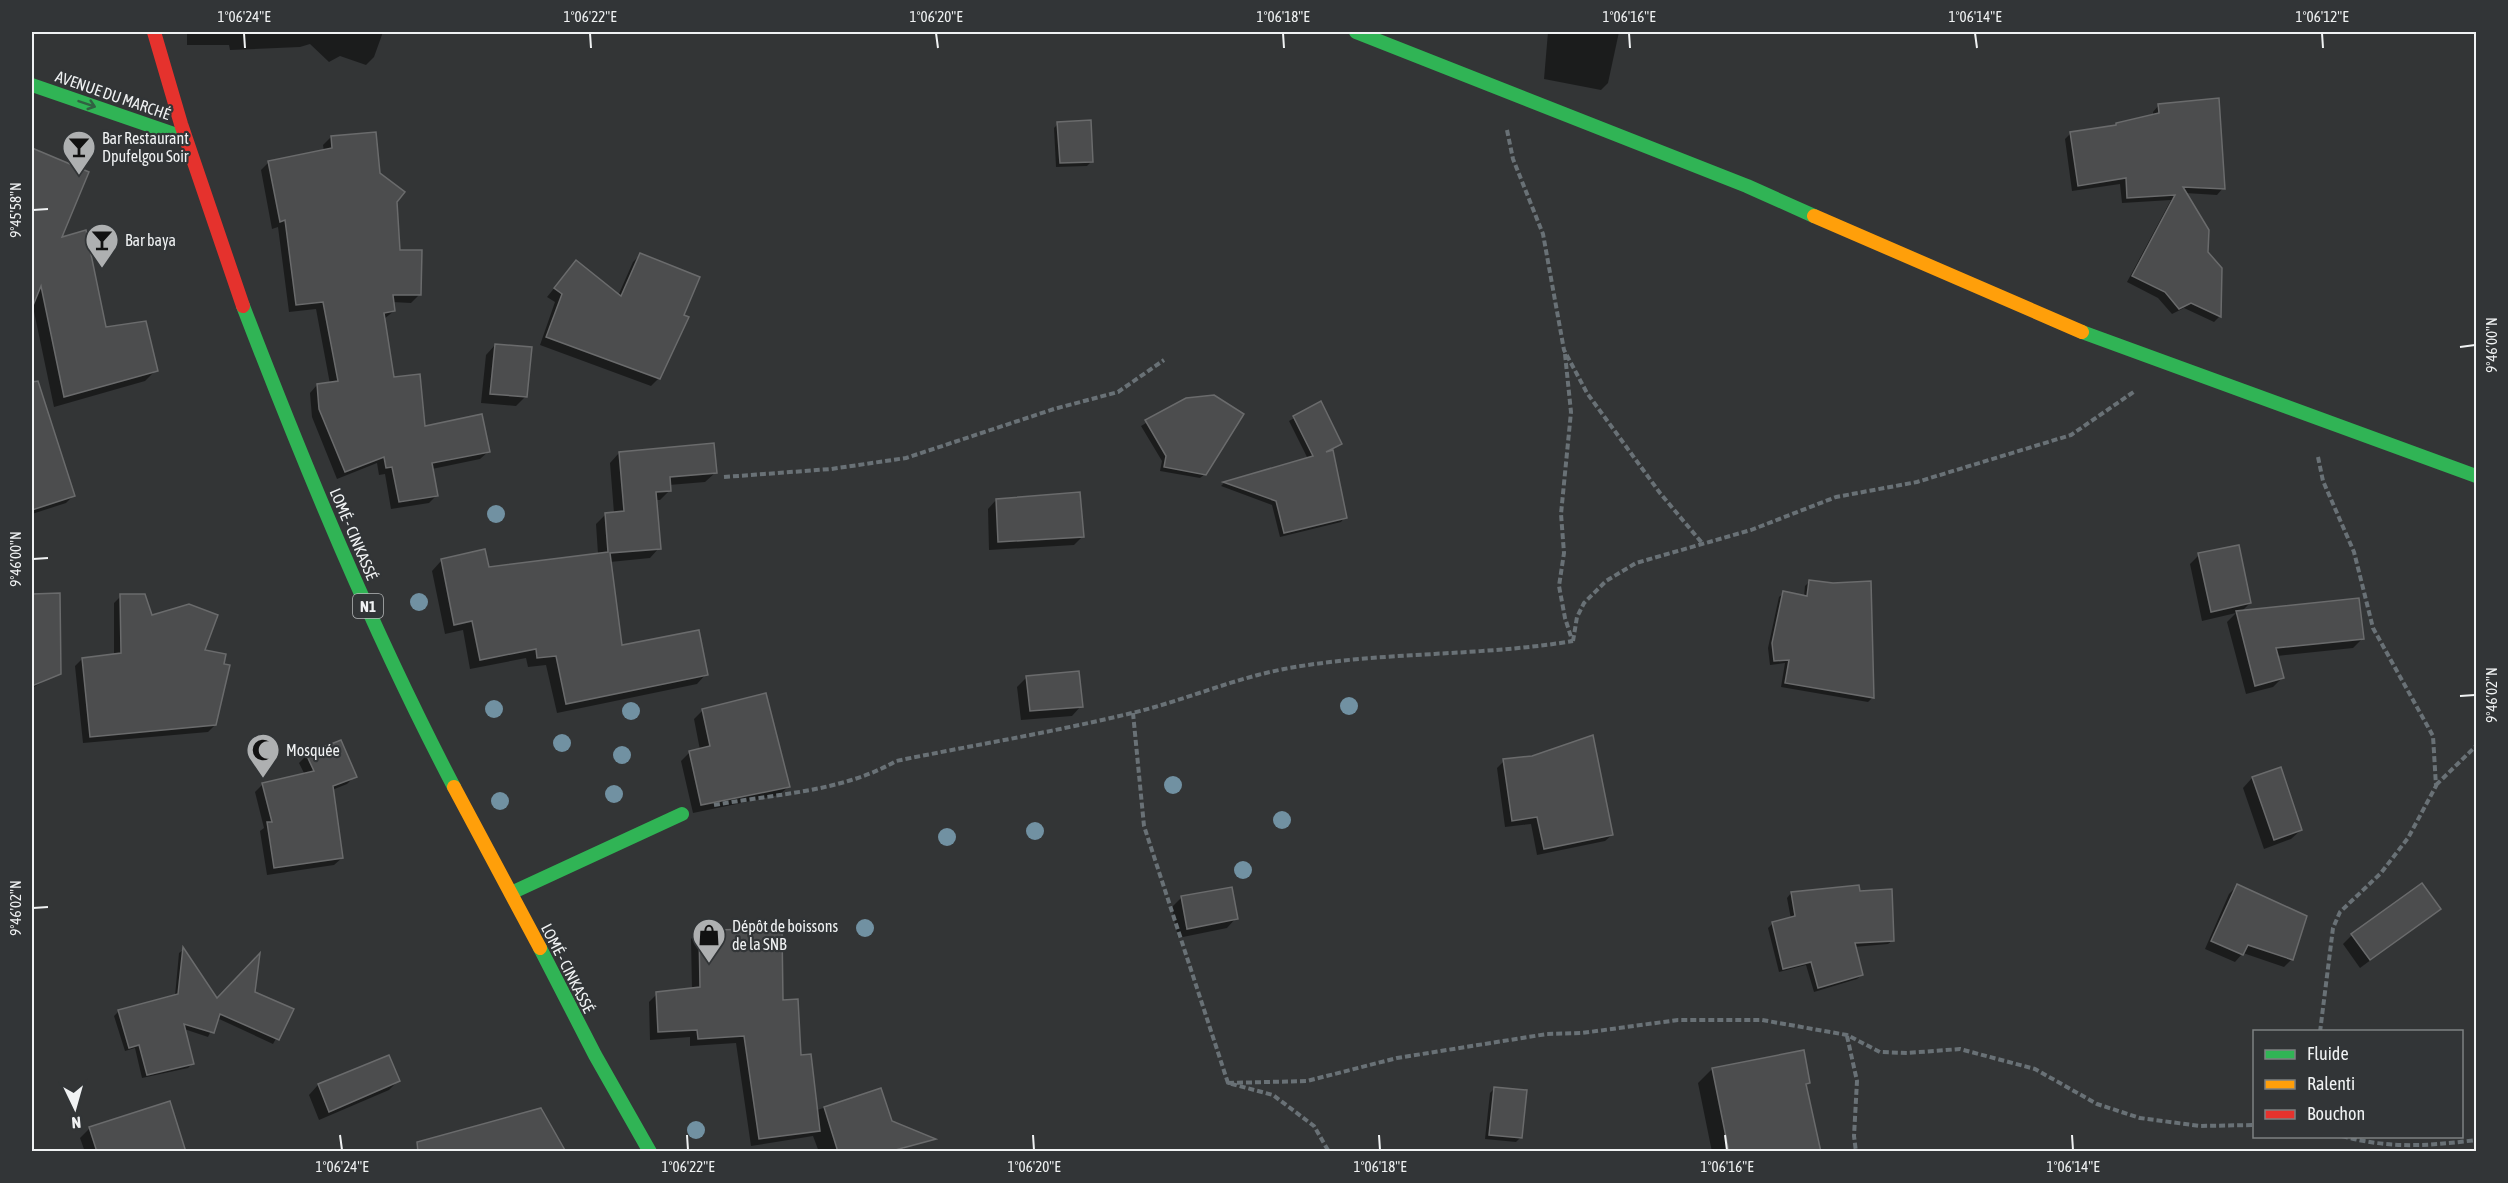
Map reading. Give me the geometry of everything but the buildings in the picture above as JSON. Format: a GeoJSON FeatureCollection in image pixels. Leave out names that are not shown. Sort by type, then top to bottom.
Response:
{"type":"FeatureCollection","features":[{"type":"Feature","properties":{"kind":"main road","name":"LOMÉ - CINKASSÉ"},"geometry":{"type":"LineString","coordinates":[[154,32],[183,136],[267,374],[354,578],[433,746],[615,1094],[650,1152]]}},
{"type":"Feature","properties":{"kind":"main road"},"geometry":{"type":"LineString","coordinates":[[1356,32],[1747,186],[2051,321],[2476,476]]}},
{"type":"Feature","properties":{"kind":"main road","name":"AVENUE DU MARCHÉ"},"geometry":{"type":"LineString","coordinates":[[32,85],[183,136]]}},
{"type":"Feature","properties":{"kind":"main road"},"geometry":{"type":"LineString","coordinates":[[511,893],[682,814]]}},
{"type":"Feature","properties":{"kind":"path"},"geometry":{"type":"LineString","coordinates":[[1499,88],[1512,159],[1543,234],[1564,350],[1571,411],[1561,514],[1564,553],[1559,586],[1564,618],[1573,641]]}},
{"type":"Feature","properties":{"kind":"path"},"geometry":{"type":"LineString","coordinates":[[1564,350],[1587,393],[1660,493],[1703,543]]}},
{"type":"Feature","properties":{"kind":"path"},"geometry":{"type":"LineString","coordinates":[[724,477],[831,469],[906,458],[1054,409],[1118,392],[1164,360]]}},
{"type":"Feature","properties":{"kind":"path"},"geometry":{"type":"LineString","coordinates":[[1573,641],[1577,616],[1584,603],[1606,581],[1636,563],[1751,530],[1836,497],[1917,482],[2072,435],[2172,366]]}},
{"type":"Feature","properties":{"kind":"path"},"geometry":{"type":"LineString","coordinates":[[2309,417],[2323,481],[2354,552],[2373,628],[2433,736],[2436,786]]}},
{"type":"Feature","properties":{"kind":"path"},"geometry":{"type":"LineString","coordinates":[[682,814],[704,807],[793,793],[870,776],[896,761],[1133,713],[1282,669],[1404,654],[1459,654],[1529,648],[1573,641]]}},
{"type":"Feature","properties":{"kind":"path"},"geometry":{"type":"LineString","coordinates":[[1133,713],[1144,826],[1228,1083]]}},
{"type":"Feature","properties":{"kind":"path"},"geometry":{"type":"LineString","coordinates":[[2320,1030],[2333,928],[2340,912],[2382,873],[2408,838],[2436,786],[2476,746]]}},
{"type":"Feature","properties":{"kind":"path"},"geometry":{"type":"LineString","coordinates":[[1228,1083],[1307,1081],[1397,1058],[1547,1034],[1582,1033],[1678,1020],[1762,1020],[1847,1035],[1880,1052],[1907,1053],[1960,1049],[2035,1069],[2097,1104],[2140,1118],[2200,1126],[2253,1125]]}},
{"type":"Feature","properties":{"kind":"path"},"geometry":{"type":"LineString","coordinates":[[1847,1035],[1857,1081],[1854,1136],[1856,1152]]}},
{"type":"Feature","properties":{"kind":"path"},"geometry":{"type":"LineString","coordinates":[[1228,1083],[1273,1095],[1314,1126],[1329,1152]]}},
{"type":"Feature","properties":{"kind":"path"},"geometry":{"type":"LineString","coordinates":[[2346,1138],[2375,1146],[2440,1145],[2476,1140]]}},
{"type":"Feature","properties":{"kind":"traffic: fast"},"geometry":{"type":"LineString","coordinates":[[1356,32],[1747,186],[1814,216]]}},
{"type":"Feature","properties":{"kind":"traffic: fast"},"geometry":{"type":"LineString","coordinates":[[32,85],[183,137]]}},
{"type":"Feature","properties":{"kind":"traffic: fast"},"geometry":{"type":"LineString","coordinates":[[243,306],[291,429],[368,610],[454,787]]}},
{"type":"Feature","properties":{"kind":"traffic: fast"},"geometry":{"type":"LineString","coordinates":[[2082,332],[2476,476]]}},
{"type":"Feature","properties":{"kind":"traffic: fast"},"geometry":{"type":"LineString","coordinates":[[511,893],[682,814]]}},
{"type":"Feature","properties":{"kind":"traffic: fast"},"geometry":{"type":"LineString","coordinates":[[540,948],[595,1055],[650,1152]]}},
{"type":"Feature","properties":{"kind":"traffic: slow"},"geometry":{"type":"LineString","coordinates":[[1814,216],[2082,332]]}},
{"type":"Feature","properties":{"kind":"traffic: slow"},"geometry":{"type":"LineString","coordinates":[[454,787],[540,948]]}},
{"type":"Feature","properties":{"kind":"traffic: jam"},"geometry":{"type":"LineString","coordinates":[[154,32],[181,124],[243,306]]}},
{"type":"Feature","properties":{"kind":"place","name":"Bar Restaurant Dpufelgou Soir"},"geometry":{"type":"Point","coordinates":[79,176]}},
{"type":"Feature","properties":{"kind":"place","name":"Bar baya"},"geometry":{"type":"Point","coordinates":[102,269]}},
{"type":"Feature","properties":{"kind":"place","name":"Mosquée"},"geometry":{"type":"Point","coordinates":[263,779]}},
{"type":"Feature","properties":{"kind":"place","name":"Dépôt de boissons de la SNB"},"geometry":{"type":"Point","coordinates":[709,964]}}]}
